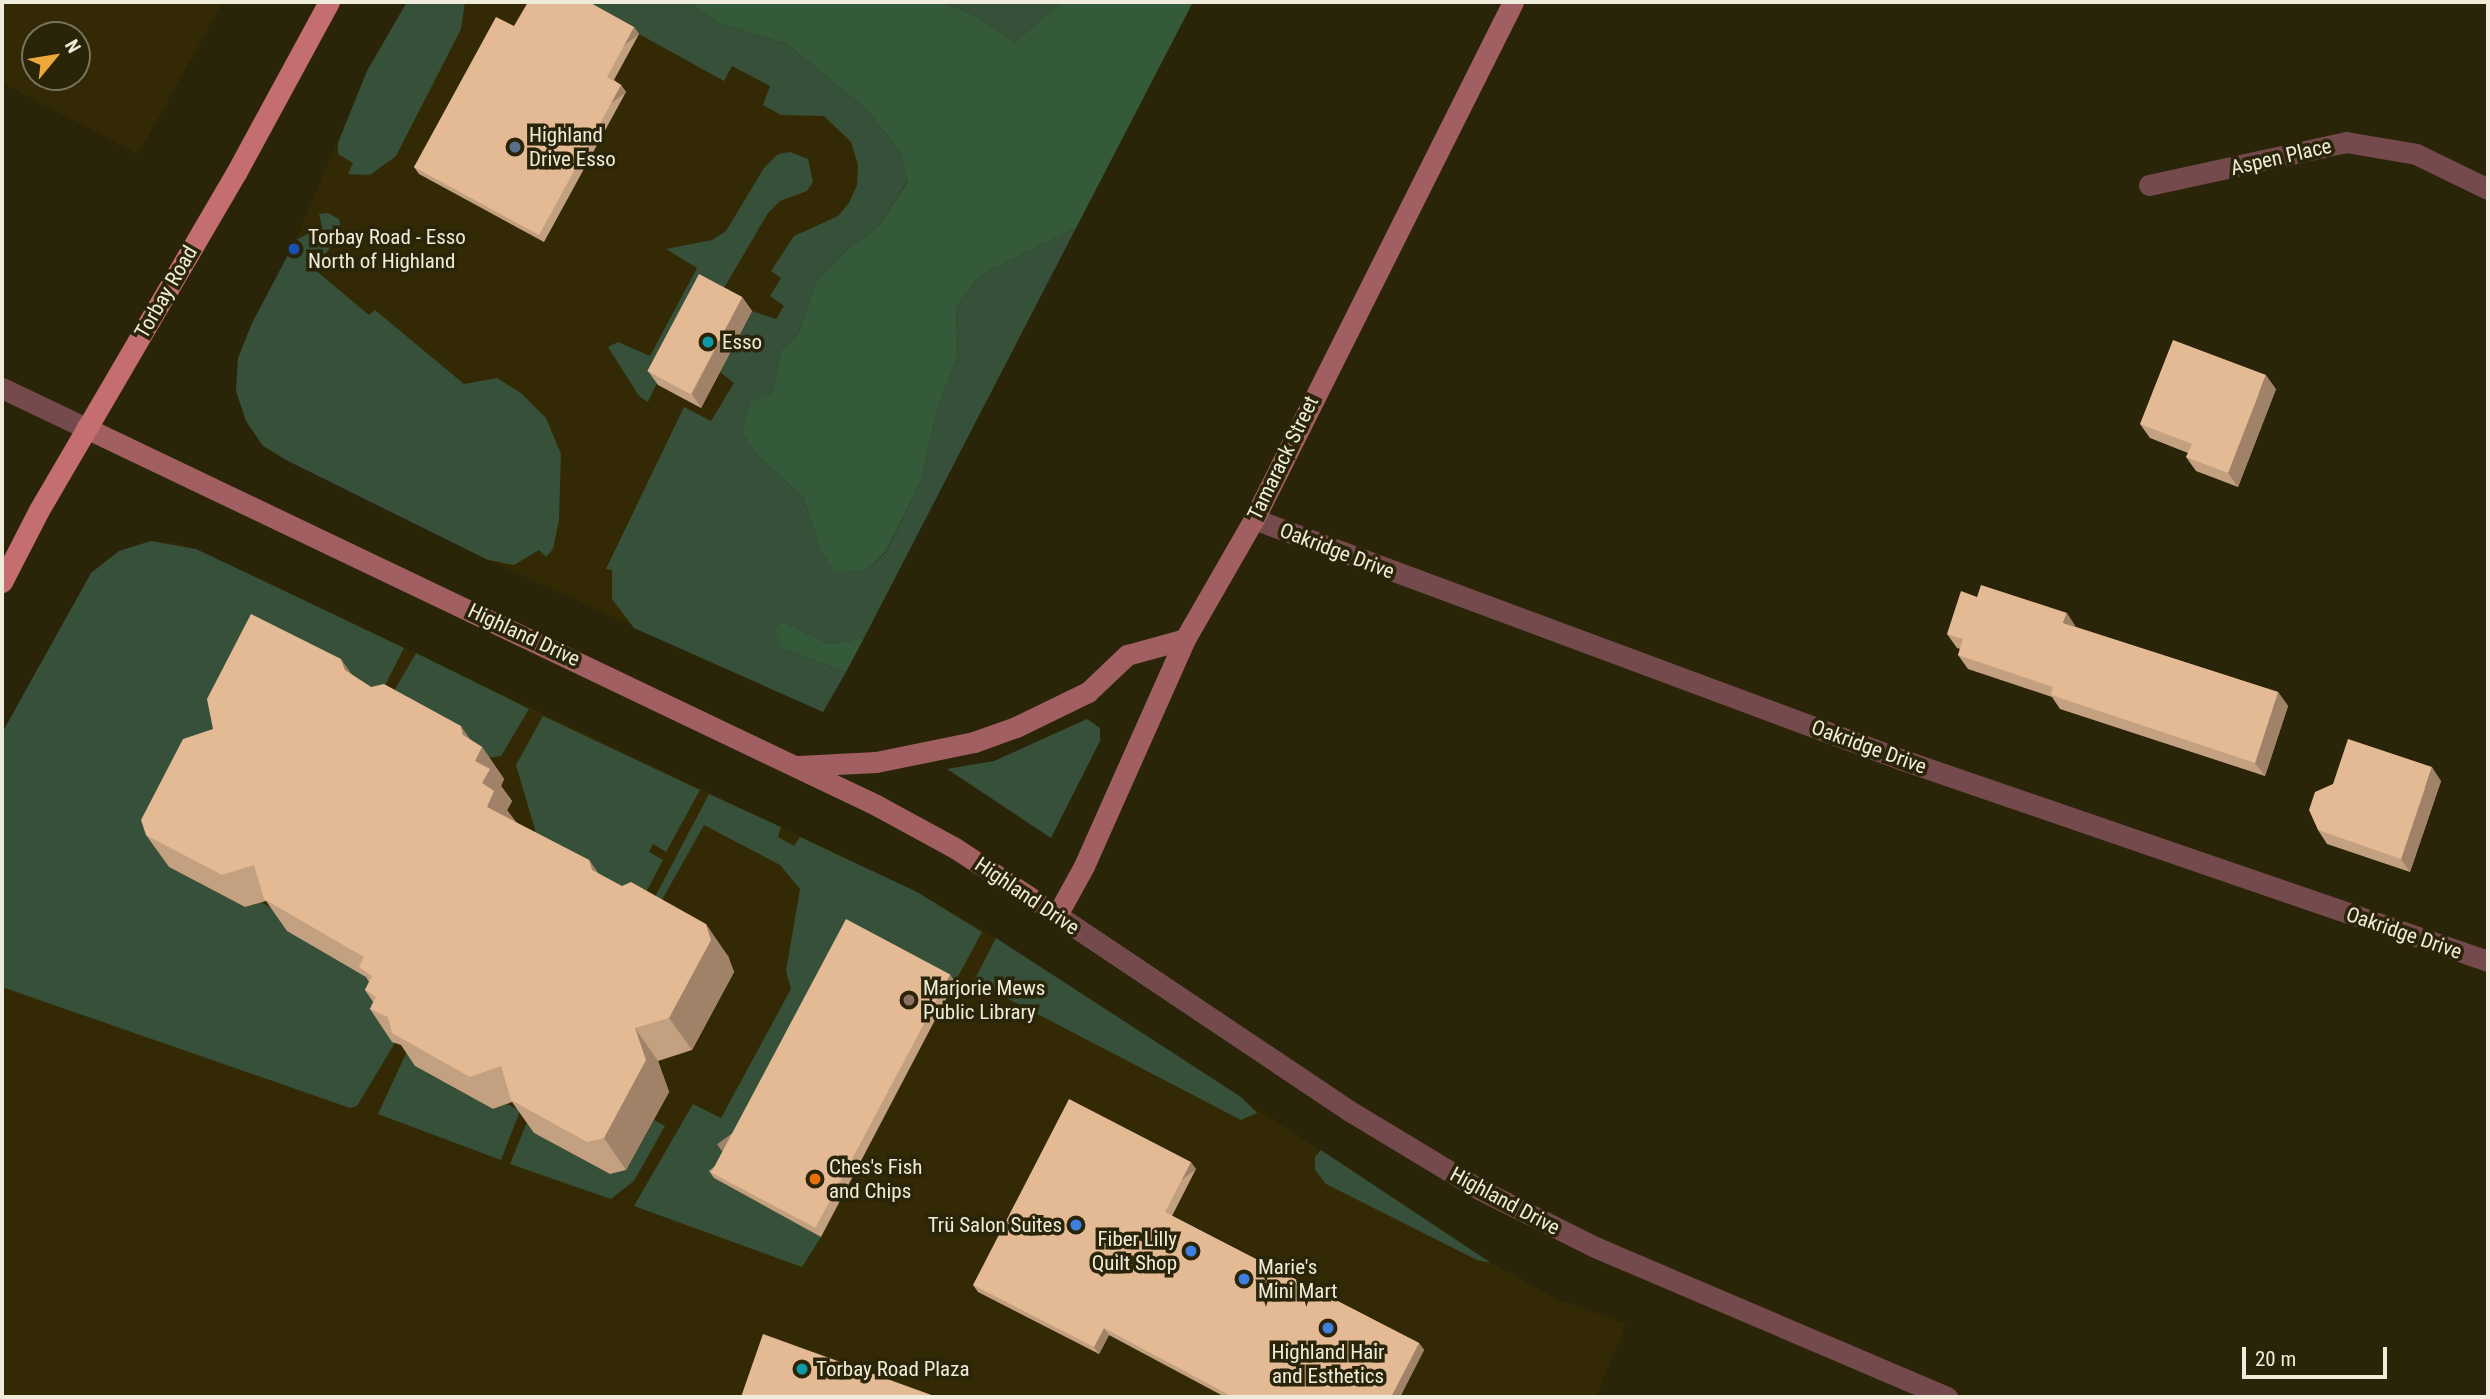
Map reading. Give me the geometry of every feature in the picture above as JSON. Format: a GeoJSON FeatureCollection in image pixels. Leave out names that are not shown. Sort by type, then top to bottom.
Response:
{"type":"FeatureCollection","features":[{"type":"Feature","properties":{"kind":"main road","name":"Torbay Road"},"geometry":{"type":"LineString","coordinates":[[2,582],[86,428],[236,173],[329,2]]}},
{"type":"Feature","properties":{"kind":"street","name":"Tamarack Street"},"geometry":{"type":"LineString","coordinates":[[1057,915],[1084,866],[1185,639],[1254,519],[1513,2]]}},
{"type":"Feature","properties":{"kind":"street","name":"Aspen Place"},"geometry":{"type":"LineString","coordinates":[[2149,185],[2346,142],[2416,154],[2488,189]]}},
{"type":"Feature","properties":{"kind":"street"},"geometry":{"type":"LineString","coordinates":[[2,388],[86,428]]}},
{"type":"Feature","properties":{"kind":"street","name":"Highland Drive"},"geometry":{"type":"LineString","coordinates":[[86,428],[535,639],[955,848],[1337,1102],[1479,1189],[1595,1247],[1766,1317],[1916,1392],[1947,1397]]}},
{"type":"Feature","properties":{"kind":"street","name":"Oakridge Drive"},"geometry":{"type":"LineString","coordinates":[[1254,519],[1900,759],[2488,961]]}},
{"type":"Feature","properties":{"kind":"street"},"geometry":{"type":"LineString","coordinates":[[792,767],[876,762],[974,742],[1016,727],[1088,692],[1127,655],[1185,639]]}},
{"type":"Feature","properties":{"kind":"shaded area"},"geometry":{"type":"Polygon","coordinates":[[[2,2],[223,2],[138,154],[2,83],[2,2]]]}},
{"type":"Feature","properties":{"kind":"shaded area"},"geometry":{"type":"Polygon","coordinates":[[[407,2],[1193,2],[823,712],[488,560],[288,461],[263,446],[246,421],[236,391],[238,358],[296,240],[367,71],[407,2]]]}},
{"type":"Feature","properties":{"kind":"shaded area"},"geometry":{"type":"Polygon","coordinates":[[[151,541],[174,542],[225,562],[917,892],[996,938],[1491,1263],[1557,1299],[1626,1324],[1596,1397],[2,1397],[2,733],[91,573],[119,551],[151,541]]]}},
{"type":"Feature","properties":{"kind":"green space"},"geometry":{"type":"Polygon","coordinates":[[[407,2],[465,2],[461,29],[396,156],[370,175],[348,174],[353,163],[338,154],[338,143],[367,71],[407,2]]]}},
{"type":"Feature","properties":{"kind":"green space"},"geometry":{"type":"Polygon","coordinates":[[[581,2],[688,2],[717,23],[787,44],[866,109],[900,151],[908,180],[879,226],[849,248],[816,282],[798,334],[781,350],[772,393],[751,404],[755,453],[803,497],[819,546],[867,570],[886,552],[921,482],[937,409],[958,356],[956,308],[979,276],[1076,228],[864,638],[829,644],[782,621],[783,649],[846,672],[823,712],[634,628],[612,599],[612,570],[606,569],[684,407],[711,421],[734,383],[720,372],[752,311],[776,319],[784,306],[770,296],[781,278],[771,271],[794,236],[838,216],[849,203],[857,185],[858,165],[851,142],[824,116],[781,115],[763,105],[770,86],[732,66],[724,81],[581,2]]]}},
{"type":"Feature","properties":{"kind":"green space"},"geometry":{"type":"Polygon","coordinates":[[[688,2],[941,2],[966,11],[1015,42],[1061,2],[1193,2],[1076,228],[979,276],[956,308],[958,356],[937,409],[921,482],[886,551],[867,570],[835,572],[819,546],[803,497],[755,453],[743,432],[751,403],[772,393],[781,350],[798,334],[816,282],[849,248],[879,226],[908,181],[900,151],[866,109],[787,44],[717,23],[688,2]]]}},
{"type":"Feature","properties":{"kind":"green space"},"geometry":{"type":"Polygon","coordinates":[[[941,2],[1061,2],[1015,42],[966,11],[941,2]]]}},
{"type":"Feature","properties":{"kind":"green space"},"geometry":{"type":"Polygon","coordinates":[[[790,152],[808,159],[813,182],[807,191],[780,201],[768,213],[724,288],[712,281],[703,284],[648,402],[639,396],[608,347],[618,342],[650,356],[697,268],[666,249],[712,240],[726,231],[764,168],[778,154],[790,152]]]}},
{"type":"Feature","properties":{"kind":"green space"},"geometry":{"type":"Polygon","coordinates":[[[328,213],[339,219],[342,232],[314,269],[369,315],[375,310],[464,384],[497,378],[521,393],[546,418],[561,454],[559,520],[553,549],[546,557],[539,550],[514,565],[488,560],[288,461],[263,446],[246,421],[236,391],[238,358],[252,323],[289,253],[297,256],[302,244],[296,240],[322,226],[319,214],[328,213]]]}},
{"type":"Feature","properties":{"kind":"green space"},"geometry":{"type":"Polygon","coordinates":[[[151,541],[196,549],[404,648],[374,707],[164,853],[169,867],[245,907],[261,902],[375,970],[395,1043],[357,1106],[350,1108],[2,987],[2,733],[91,573],[119,551],[151,541]]]}},
{"type":"Feature","properties":{"kind":"green space"},"geometry":{"type":"Polygon","coordinates":[[[782,621],[829,644],[864,638],[846,672],[783,649],[774,630],[782,621]]]}},
{"type":"Feature","properties":{"kind":"green space"},"geometry":{"type":"Polygon","coordinates":[[[416,653],[529,709],[501,756],[484,758],[382,712],[416,653]]]}},
{"type":"Feature","properties":{"kind":"green space"},"geometry":{"type":"Polygon","coordinates":[[[543,716],[700,790],[666,852],[653,844],[649,852],[663,860],[635,913],[543,857],[516,765],[543,716]]]}},
{"type":"Feature","properties":{"kind":"green space"},"geometry":{"type":"Polygon","coordinates":[[[1087,719],[1100,728],[1100,741],[1051,838],[947,769],[994,761],[1087,719]]]}},
{"type":"Feature","properties":{"kind":"green space"},"geometry":{"type":"Polygon","coordinates":[[[709,794],[781,827],[778,837],[794,846],[800,837],[917,892],[982,932],[955,982],[851,926],[714,1178],[821,1237],[802,1267],[634,1206],[693,1104],[721,1118],[791,989],[786,971],[800,889],[780,865],[704,825],[654,914],[644,918],[709,794]]]}},
{"type":"Feature","properties":{"kind":"green space"},"geometry":{"type":"Polygon","coordinates":[[[996,938],[1241,1097],[1257,1113],[1241,1120],[974,981],[996,938]]]}},
{"type":"Feature","properties":{"kind":"green space"},"geometry":{"type":"Polygon","coordinates":[[[408,1049],[415,1066],[493,1109],[507,1104],[520,1111],[501,1160],[378,1114],[408,1049]]]}},
{"type":"Feature","properties":{"kind":"green space"},"geometry":{"type":"Polygon","coordinates":[[[529,1117],[534,1133],[610,1174],[626,1170],[654,1120],[665,1126],[634,1181],[611,1199],[510,1164],[529,1117]]]}},
{"type":"Feature","properties":{"kind":"green space"},"geometry":{"type":"Polygon","coordinates":[[[1321,1150],[1491,1263],[1477,1260],[1326,1184],[1315,1170],[1315,1157],[1321,1150]]]}},
{"type":"Feature","properties":{"kind":"building","name":"Highland Drive Esso"},"geometry":{"type":"Polygon","coordinates":[[[528,2],[589,2],[634,27],[607,77],[621,85],[539,235],[414,167],[496,17],[514,26],[528,2]]]}},
{"type":"Feature","properties":{"kind":"building","name":"Esso"},"geometry":{"type":"Polygon","coordinates":[[[699,274],[742,297],[691,394],[647,371],[699,274]]]}},
{"type":"Feature","properties":{"kind":"building"},"geometry":{"type":"Polygon","coordinates":[[[2173,340],[2266,375],[2228,473],[2186,457],[2192,444],[2140,424],[2173,340]]]}},
{"type":"Feature","properties":{"kind":"building"},"geometry":{"type":"Polygon","coordinates":[[[1981,585],[2067,613],[2063,623],[2278,692],[2255,763],[2051,695],[2053,687],[1958,655],[1963,639],[1947,634],[1961,591],[1977,597],[1981,585]]]}},
{"type":"Feature","properties":{"kind":"building"},"geometry":{"type":"Polygon","coordinates":[[[251,614],[341,659],[345,670],[371,687],[384,684],[461,726],[463,735],[482,747],[475,761],[490,769],[482,783],[494,791],[487,807],[589,860],[592,870],[622,886],[631,882],[706,924],[711,940],[669,1018],[635,1028],[646,1060],[604,1138],[587,1142],[511,1100],[501,1066],[470,1077],[392,1033],[388,1017],[370,1009],[376,997],[365,990],[372,976],[359,967],[364,957],[264,899],[254,865],[222,875],[146,835],[141,820],[183,739],[213,729],[207,699],[251,614]]]}},
{"type":"Feature","properties":{"kind":"building"},"geometry":{"type":"Polygon","coordinates":[[[2348,739],[2432,767],[2401,859],[2318,830],[2309,810],[2315,792],[2333,784],[2348,739]]]}},
{"type":"Feature","properties":{"kind":"building"},"geometry":{"type":"Polygon","coordinates":[[[846,919],[950,974],[815,1228],[711,1172],[846,919]]]}},
{"type":"Feature","properties":{"kind":"building"},"geometry":{"type":"Polygon","coordinates":[[[1069,1099],[1191,1162],[1165,1212],[1419,1343],[1391,1397],[1233,1397],[1104,1328],[1094,1347],[973,1285],[1069,1099]]]}},
{"type":"Feature","properties":{"kind":"building","name":"Torbay Road Plaza"},"geometry":{"type":"Polygon","coordinates":[[[763,1334],[937,1397],[741,1397],[763,1334]]]}},
{"type":"Feature","properties":{"kind":"place","name":"Highland Drive Esso"},"geometry":{"type":"Point","coordinates":[515,147]}},
{"type":"Feature","properties":{"kind":"place","name":"Torbay Road - Esso North of Highland"},"geometry":{"type":"Point","coordinates":[294,249]}},
{"type":"Feature","properties":{"kind":"place","name":"Esso"},"geometry":{"type":"Point","coordinates":[708,342]}},
{"type":"Feature","properties":{"kind":"place","name":"Marjorie Mews Public Library"},"geometry":{"type":"Point","coordinates":[909,1000]}},
{"type":"Feature","properties":{"kind":"place","name":"Ches's Fish and Chips"},"geometry":{"type":"Point","coordinates":[815,1179]}},
{"type":"Feature","properties":{"kind":"place","name":"Trü Salon Suites"},"geometry":{"type":"Point","coordinates":[1076,1225]}},
{"type":"Feature","properties":{"kind":"place","name":"Fiber Lilly Quilt Shop"},"geometry":{"type":"Point","coordinates":[1191,1251]}},
{"type":"Feature","properties":{"kind":"place","name":"Marie's Mini Mart"},"geometry":{"type":"Point","coordinates":[1244,1279]}},
{"type":"Feature","properties":{"kind":"place","name":"Highland Hair and Esthetics"},"geometry":{"type":"Point","coordinates":[1328,1328]}},
{"type":"Feature","properties":{"kind":"place","name":"Torbay Road Plaza"},"geometry":{"type":"Point","coordinates":[802,1369]}}]}
